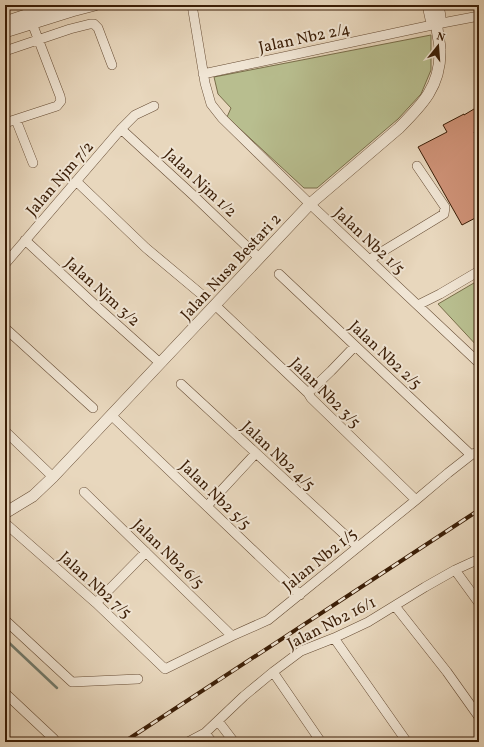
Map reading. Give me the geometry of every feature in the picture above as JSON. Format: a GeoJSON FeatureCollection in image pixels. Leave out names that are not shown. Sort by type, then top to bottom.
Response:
{"type":"FeatureCollection","features":[{"type":"Feature","properties":{"kind":"street"},"geometry":{"type":"LineString","coordinates":[[5,22],[56,5]]}},
{"type":"Feature","properties":{"kind":"street"},"geometry":{"type":"LineString","coordinates":[[5,32],[95,5]]}},
{"type":"Feature","properties":{"kind":"street","name":"Jalan Nusa Bestari 2"},"geometry":{"type":"LineString","coordinates":[[428,5],[431,19],[437,24]]}},
{"type":"Feature","properties":{"kind":"street","name":"Jalan Nusa Bestari 2"},"geometry":{"type":"LineString","coordinates":[[5,513],[33,496],[53,477],[310,204],[412,116],[435,84],[439,70],[440,50],[437,24],[440,17],[438,5]]}},
{"type":"Feature","properties":{"kind":"street"},"geometry":{"type":"LineString","coordinates":[[194,6],[203,74]]}},
{"type":"Feature","properties":{"kind":"street","name":"Jalan Nb2 2/4"},"geometry":{"type":"LineString","coordinates":[[203,74],[479,16]]}},
{"type":"Feature","properties":{"kind":"street"},"geometry":{"type":"LineString","coordinates":[[5,123],[57,106],[61,101],[32,23]]}},
{"type":"Feature","properties":{"kind":"street"},"geometry":{"type":"LineString","coordinates":[[5,51],[38,39],[94,24],[98,28],[112,66]]}},
{"type":"Feature","properties":{"kind":"street","name":"Jalan Nb2 1/5"},"geometry":{"type":"LineString","coordinates":[[203,74],[211,104],[222,118],[310,204],[479,363]]}},
{"type":"Feature","properties":{"kind":"street","name":"Jalan Njm 7/2"},"geometry":{"type":"LineString","coordinates":[[5,264],[121,129],[135,115],[154,106]]}},
{"type":"Feature","properties":{"kind":"street"},"geometry":{"type":"LineString","coordinates":[[16,120],[33,163]]}},
{"type":"Feature","properties":{"kind":"street","name":"Jalan Njm 1/2"},"geometry":{"type":"LineString","coordinates":[[121,129],[259,258]]}},
{"type":"Feature","properties":{"kind":"street"},"geometry":{"type":"LineString","coordinates":[[370,259],[444,214],[445,207],[417,166]]}},
{"type":"Feature","properties":{"kind":"street"},"geometry":{"type":"LineString","coordinates":[[76,181],[146,248],[201,294]]}},
{"type":"Feature","properties":{"kind":"street","name":"Jalan Njm 3/2"},"geometry":{"type":"LineString","coordinates":[[26,240],[160,363]]}},
{"type":"Feature","properties":{"kind":"street"},"geometry":{"type":"LineString","coordinates":[[418,305],[479,271]]}},
{"type":"Feature","properties":{"kind":"street","name":"Jalan Nb2 2/5"},"geometry":{"type":"LineString","coordinates":[[279,274],[355,346],[475,453]]}},
{"type":"Feature","properties":{"kind":"street","name":"Jalan Nb2 3/5"},"geometry":{"type":"LineString","coordinates":[[215,305],[308,393],[311,398],[416,500]]}},
{"type":"Feature","properties":{"kind":"street"},"geometry":{"type":"LineString","coordinates":[[5,328],[93,408]]}},
{"type":"Feature","properties":{"kind":"street"},"geometry":{"type":"LineString","coordinates":[[308,393],[355,346]]}},
{"type":"Feature","properties":{"kind":"street","name":"Jalan Nb2 4/5"},"geometry":{"type":"LineString","coordinates":[[181,384],[358,547]]}},
{"type":"Feature","properties":{"kind":"street","name":"Jalan Nb2 5/5"},"geometry":{"type":"LineString","coordinates":[[111,415],[300,595]]}},
{"type":"Feature","properties":{"kind":"street"},"geometry":{"type":"LineString","coordinates":[[5,431],[53,477]]}},
{"type":"Feature","properties":{"kind":"street"},"geometry":{"type":"LineString","coordinates":[[207,506],[256,453]]}},
{"type":"Feature","properties":{"kind":"street","name":"Jalan Nb2 1/5"},"geometry":{"type":"LineString","coordinates":[[165,669],[268,620],[445,475],[475,453]]}},
{"type":"Feature","properties":{"kind":"street","name":"Jalan Nb2 6/5"},"geometry":{"type":"LineString","coordinates":[[84,492],[232,636]]}},
{"type":"Feature","properties":{"kind":"street","name":"Jalan Nb2 7/5"},"geometry":{"type":"LineString","coordinates":[[5,523],[96,604],[165,669]]}},
{"type":"Feature","properties":{"kind":"street"},"geometry":{"type":"LineString","coordinates":[[96,604],[146,552]]}},
{"type":"Feature","properties":{"kind":"street","name":"Jalan Nb2 16/1"},"geometry":{"type":"LineString","coordinates":[[188,742],[206,732],[244,696],[301,651],[368,622],[425,587],[455,570],[479,559]]}},
{"type":"Feature","properties":{"kind":"street"},"geometry":{"type":"LineString","coordinates":[[455,570],[479,603]]}},
{"type":"Feature","properties":{"kind":"street"},"geometry":{"type":"LineString","coordinates":[[395,606],[447,672],[479,717]]}},
{"type":"Feature","properties":{"kind":"street"},"geometry":{"type":"LineString","coordinates":[[5,620],[72,682],[138,679]]}},
{"type":"Feature","properties":{"kind":"street"},"geometry":{"type":"LineString","coordinates":[[334,638],[407,742]]}},
{"type":"Feature","properties":{"kind":"street"},"geometry":{"type":"LineString","coordinates":[[273,672],[321,742]]}},
{"type":"Feature","properties":{"kind":"street"},"geometry":{"type":"LineString","coordinates":[[5,693],[54,741]]}},
{"type":"Feature","properties":{"kind":"street"},"geometry":{"type":"LineString","coordinates":[[218,721],[234,742]]}},
{"type":"Feature","properties":{"kind":"street"},"geometry":{"type":"LineString","coordinates":[[206,732],[212,742]]}},
{"type":"Feature","properties":{"kind":"green space"},"geometry":{"type":"Polygon","coordinates":[[[431,35],[431,70],[421,94],[398,119],[317,188],[304,188],[227,117],[231,108],[218,94],[214,77],[431,35]]]}},
{"type":"Feature","properties":{"kind":"green space"},"geometry":{"type":"Polygon","coordinates":[[[479,280],[479,348],[438,304],[479,280]]]}},
{"type":"Feature","properties":{"kind":"building"},"geometry":{"type":"Polygon","coordinates":[[[479,106],[479,129],[474,132],[479,141],[479,216],[462,225],[418,147],[447,132],[443,125],[479,106]]]}},
{"type":"Feature","properties":{"kind":"waterway"},"geometry":{"type":"LineString","coordinates":[[5,639],[57,688]]}},
{"type":"Feature","properties":{"kind":"railway"},"geometry":{"type":"LineString","coordinates":[[124,742],[479,510]]}}]}
